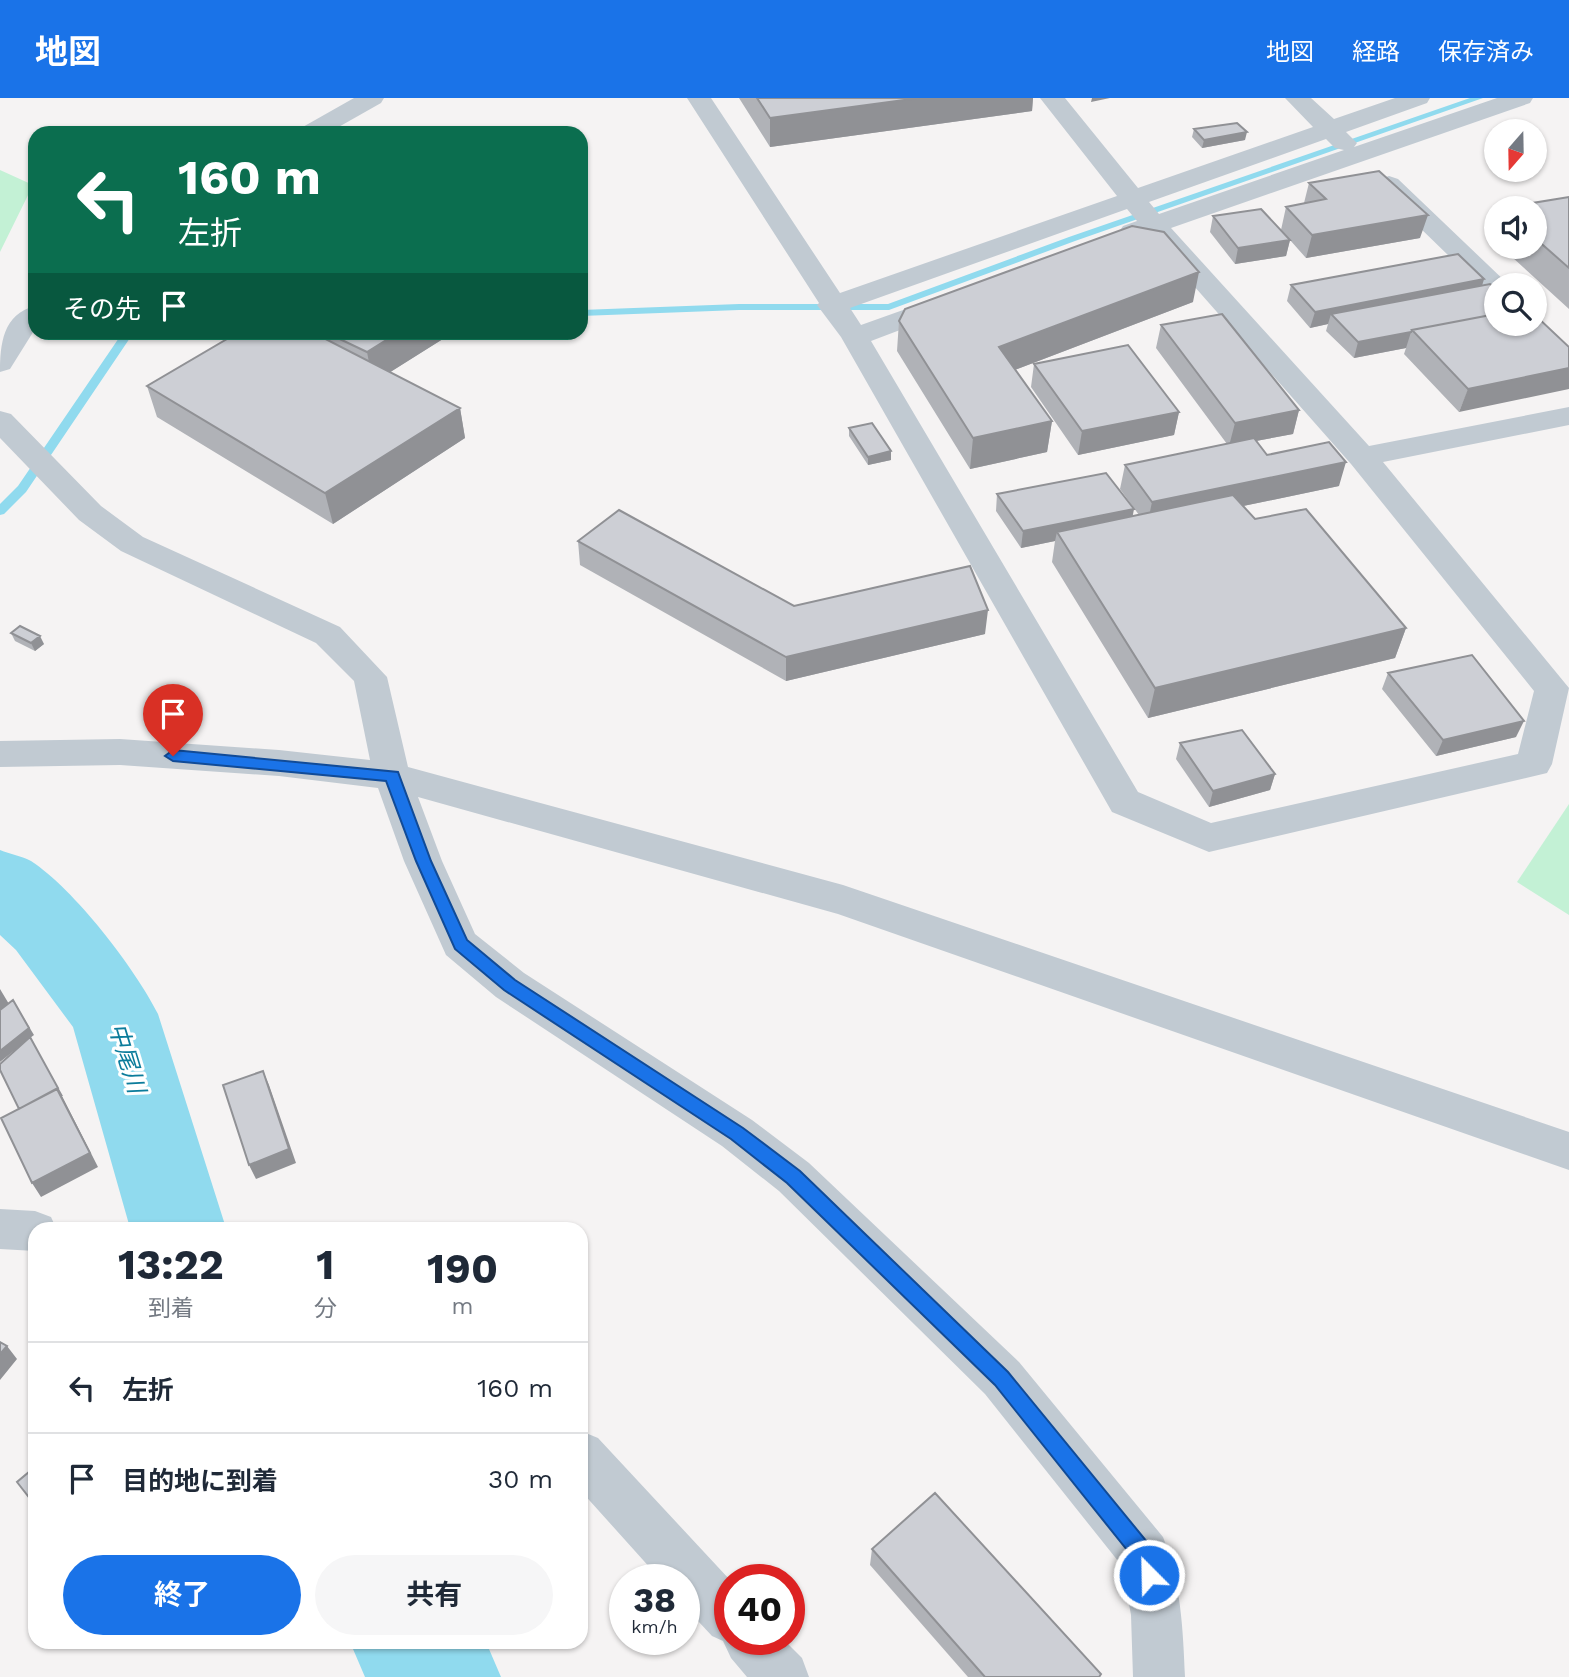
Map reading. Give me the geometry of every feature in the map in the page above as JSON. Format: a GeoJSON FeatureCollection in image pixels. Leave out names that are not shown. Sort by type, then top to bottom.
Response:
{"type":"FeatureCollection","features":[{"type":"Feature","properties":{"kind":"street"},"geometry":{"type":"LineString","coordinates":[[322,126],[372,98]]}},
{"type":"Feature","properties":{"kind":"street"},"geometry":{"type":"LineString","coordinates":[[699,98],[831,305],[855,337],[1125,802],[1209,838],[1534,764],[1552,689],[1362,457],[1144,212],[1052,98]]}},
{"type":"Feature","properties":{"kind":"street"},"geometry":{"type":"LineString","coordinates":[[1297,98],[1484,275]]}},
{"type":"Feature","properties":{"kind":"street"},"geometry":{"type":"LineString","coordinates":[[1114,239],[1144,212],[1328,129],[1418,98]]}},
{"type":"Feature","properties":{"kind":"street"},"geometry":{"type":"LineString","coordinates":[[831,305],[1144,212],[1360,156],[1521,98]]}},
{"type":"Feature","properties":{"kind":"street"},"geometry":{"type":"LineString","coordinates":[[855,337],[972,293]]}},
{"type":"Feature","properties":{"kind":"street"},"geometry":{"type":"LineString","coordinates":[[0,363],[28,320]]}},
{"type":"Feature","properties":{"kind":"street"},"geometry":{"type":"LineString","coordinates":[[1362,457],[1569,416]]}},
{"type":"Feature","properties":{"kind":"street"},"geometry":{"type":"LineString","coordinates":[[0,420],[90,513],[132,544],[328,635],[370,677],[392,776],[424,861],[460,944],[510,985],[737,1133],[794,1177],[1002,1378],[1145,1555],[1157,1615],[1159,1677]]}},
{"type":"Feature","properties":{"kind":"street"},"geometry":{"type":"LineString","coordinates":[[0,754],[120,752],[279,763],[392,776],[844,900],[1569,1151]]}},
{"type":"Feature","properties":{"kind":"street"},"geometry":{"type":"LineString","coordinates":[[0,1229],[28,1231]]}},
{"type":"Feature","properties":{"kind":"street"},"geometry":{"type":"LineString","coordinates":[[588,1463],[714,1600]]}},
{"type":"Feature","properties":{"kind":"street"},"geometry":{"type":"LineString","coordinates":[[763,1655],[783,1677]]}},
{"type":"Feature","properties":{"kind":"green space"},"geometry":{"type":"Polygon","coordinates":[[[0,170],[28,183],[28,195],[0,252],[0,170]]]}},
{"type":"Feature","properties":{"kind":"green space"},"geometry":{"type":"Polygon","coordinates":[[[1569,804],[1569,915],[1517,882],[1569,804]]]}},
{"type":"Feature","properties":{"kind":"building"},"geometry":{"type":"Polygon","coordinates":[[[757,98],[919,98],[770,118],[757,98]]]}},
{"type":"Feature","properties":{"kind":"building"},"geometry":{"type":"Polygon","coordinates":[[[1237,123],[1247,132],[1204,140],[1194,129],[1237,123]]]}},
{"type":"Feature","properties":{"kind":"building"},"geometry":{"type":"Polygon","coordinates":[[[1379,171],[1428,215],[1312,235],[1286,207],[1326,199],[1309,183],[1379,171]]]}},
{"type":"Feature","properties":{"kind":"building"},"geometry":{"type":"Polygon","coordinates":[[[1569,197],[1569,268],[1547,249],[1547,201],[1569,197]]]}},
{"type":"Feature","properties":{"kind":"building"},"geometry":{"type":"Polygon","coordinates":[[[1261,209],[1290,240],[1238,248],[1213,216],[1261,209]]]}},
{"type":"Feature","properties":{"kind":"building"},"geometry":{"type":"Polygon","coordinates":[[[1132,226],[1164,232],[1199,272],[999,347],[1052,421],[973,438],[899,321],[905,309],[1132,226]]]}},
{"type":"Feature","properties":{"kind":"building"},"geometry":{"type":"Polygon","coordinates":[[[1458,254],[1484,279],[1315,312],[1291,285],[1458,254]]]}},
{"type":"Feature","properties":{"kind":"building"},"geometry":{"type":"Polygon","coordinates":[[[1484,285],[1484,316],[1411,332],[1358,342],[1331,314],[1484,285]]]}},
{"type":"Feature","properties":{"kind":"building"},"geometry":{"type":"Polygon","coordinates":[[[1222,314],[1299,410],[1235,423],[1161,325],[1222,314]]]}},
{"type":"Feature","properties":{"kind":"building"},"geometry":{"type":"Polygon","coordinates":[[[1484,316],[1484,336],[1547,336],[1547,326],[1569,347],[1569,368],[1468,389],[1412,330],[1484,316]]]}},
{"type":"Feature","properties":{"kind":"building"},"geometry":{"type":"Polygon","coordinates":[[[225,340],[328,340],[460,408],[325,493],[147,386],[225,340]]]}},
{"type":"Feature","properties":{"kind":"building"},"geometry":{"type":"Polygon","coordinates":[[[342,340],[386,340],[367,352],[342,340]]]}},
{"type":"Feature","properties":{"kind":"building"},"geometry":{"type":"Polygon","coordinates":[[[1128,345],[1179,412],[1082,431],[1034,364],[1128,345]]]}},
{"type":"Feature","properties":{"kind":"building"},"geometry":{"type":"Polygon","coordinates":[[[872,423],[891,451],[868,457],[849,428],[872,423]]]}},
{"type":"Feature","properties":{"kind":"building"},"geometry":{"type":"Polygon","coordinates":[[[1254,438],[1267,455],[1329,442],[1346,462],[1152,502],[1125,465],[1254,438]]]}},
{"type":"Feature","properties":{"kind":"building"},"geometry":{"type":"Polygon","coordinates":[[[1106,473],[1134,509],[1023,531],[997,494],[1106,473]]]}},
{"type":"Feature","properties":{"kind":"building"},"geometry":{"type":"Polygon","coordinates":[[[1233,495],[1255,519],[1306,509],[1406,628],[1155,688],[1057,532],[1233,495]]]}},
{"type":"Feature","properties":{"kind":"building"},"geometry":{"type":"Polygon","coordinates":[[[619,510],[794,606],[970,566],[988,610],[786,657],[578,541],[619,510]]]}},
{"type":"Feature","properties":{"kind":"building"},"geometry":{"type":"Polygon","coordinates":[[[20,626],[40,636],[31,643],[11,633],[20,626]]]}},
{"type":"Feature","properties":{"kind":"building"},"geometry":{"type":"Polygon","coordinates":[[[1472,655],[1524,721],[1443,740],[1388,673],[1472,655]]]}},
{"type":"Feature","properties":{"kind":"building"},"geometry":{"type":"Polygon","coordinates":[[[1242,730],[1275,774],[1213,791],[1180,743],[1242,730]]]}},
{"type":"Feature","properties":{"kind":"building"},"geometry":{"type":"Polygon","coordinates":[[[13,1000],[29,1028],[0,1051],[0,1010],[13,1000]]]}},
{"type":"Feature","properties":{"kind":"building"},"geometry":{"type":"Polygon","coordinates":[[[30,1037],[58,1088],[19,1109],[0,1070],[0,1064],[30,1037]]]}},
{"type":"Feature","properties":{"kind":"building"},"geometry":{"type":"Polygon","coordinates":[[[263,1071],[289,1149],[249,1165],[223,1085],[263,1071]]]}},
{"type":"Feature","properties":{"kind":"building"},"geometry":{"type":"Polygon","coordinates":[[[57,1089],[90,1153],[32,1183],[1,1118],[57,1089]]]}},
{"type":"Feature","properties":{"kind":"building"},"geometry":{"type":"Polygon","coordinates":[[[0,1342],[7,1346],[0,1354],[0,1342]]]}},
{"type":"Feature","properties":{"kind":"building"},"geometry":{"type":"Polygon","coordinates":[[[28,1473],[28,1496],[17,1482],[28,1473]]]}},
{"type":"Feature","properties":{"kind":"building"},"geometry":{"type":"Polygon","coordinates":[[[935,1493],[1101,1674],[1099,1677],[985,1677],[872,1549],[935,1493]]]}},
{"type":"Feature","properties":{"kind":"waterway"},"geometry":{"type":"LineString","coordinates":[[588,313],[739,307],[889,307],[1072,239],[1479,98]]}},
{"type":"Feature","properties":{"kind":"waterway"},"geometry":{"type":"LineString","coordinates":[[0,511],[22,489],[124,340]]}},
{"type":"Feature","properties":{"kind":"waterway","name":"中尾川"},"geometry":{"type":"LineString","coordinates":[[0,883],[46,926],[114,1014],[176,1222]]}},
{"type":"Feature","properties":{"kind":"waterway","name":"中尾川"},"geometry":{"type":"LineString","coordinates":[[414,1649],[443,1677]]}},
{"type":"Feature","properties":{"kind":"route"},"geometry":{"type":"LineString","coordinates":[[173,756],[279,763],[392,776],[424,861],[460,944],[510,985],[737,1133],[794,1177],[1002,1378],[1145,1555],[1149,1575]]}}]}
